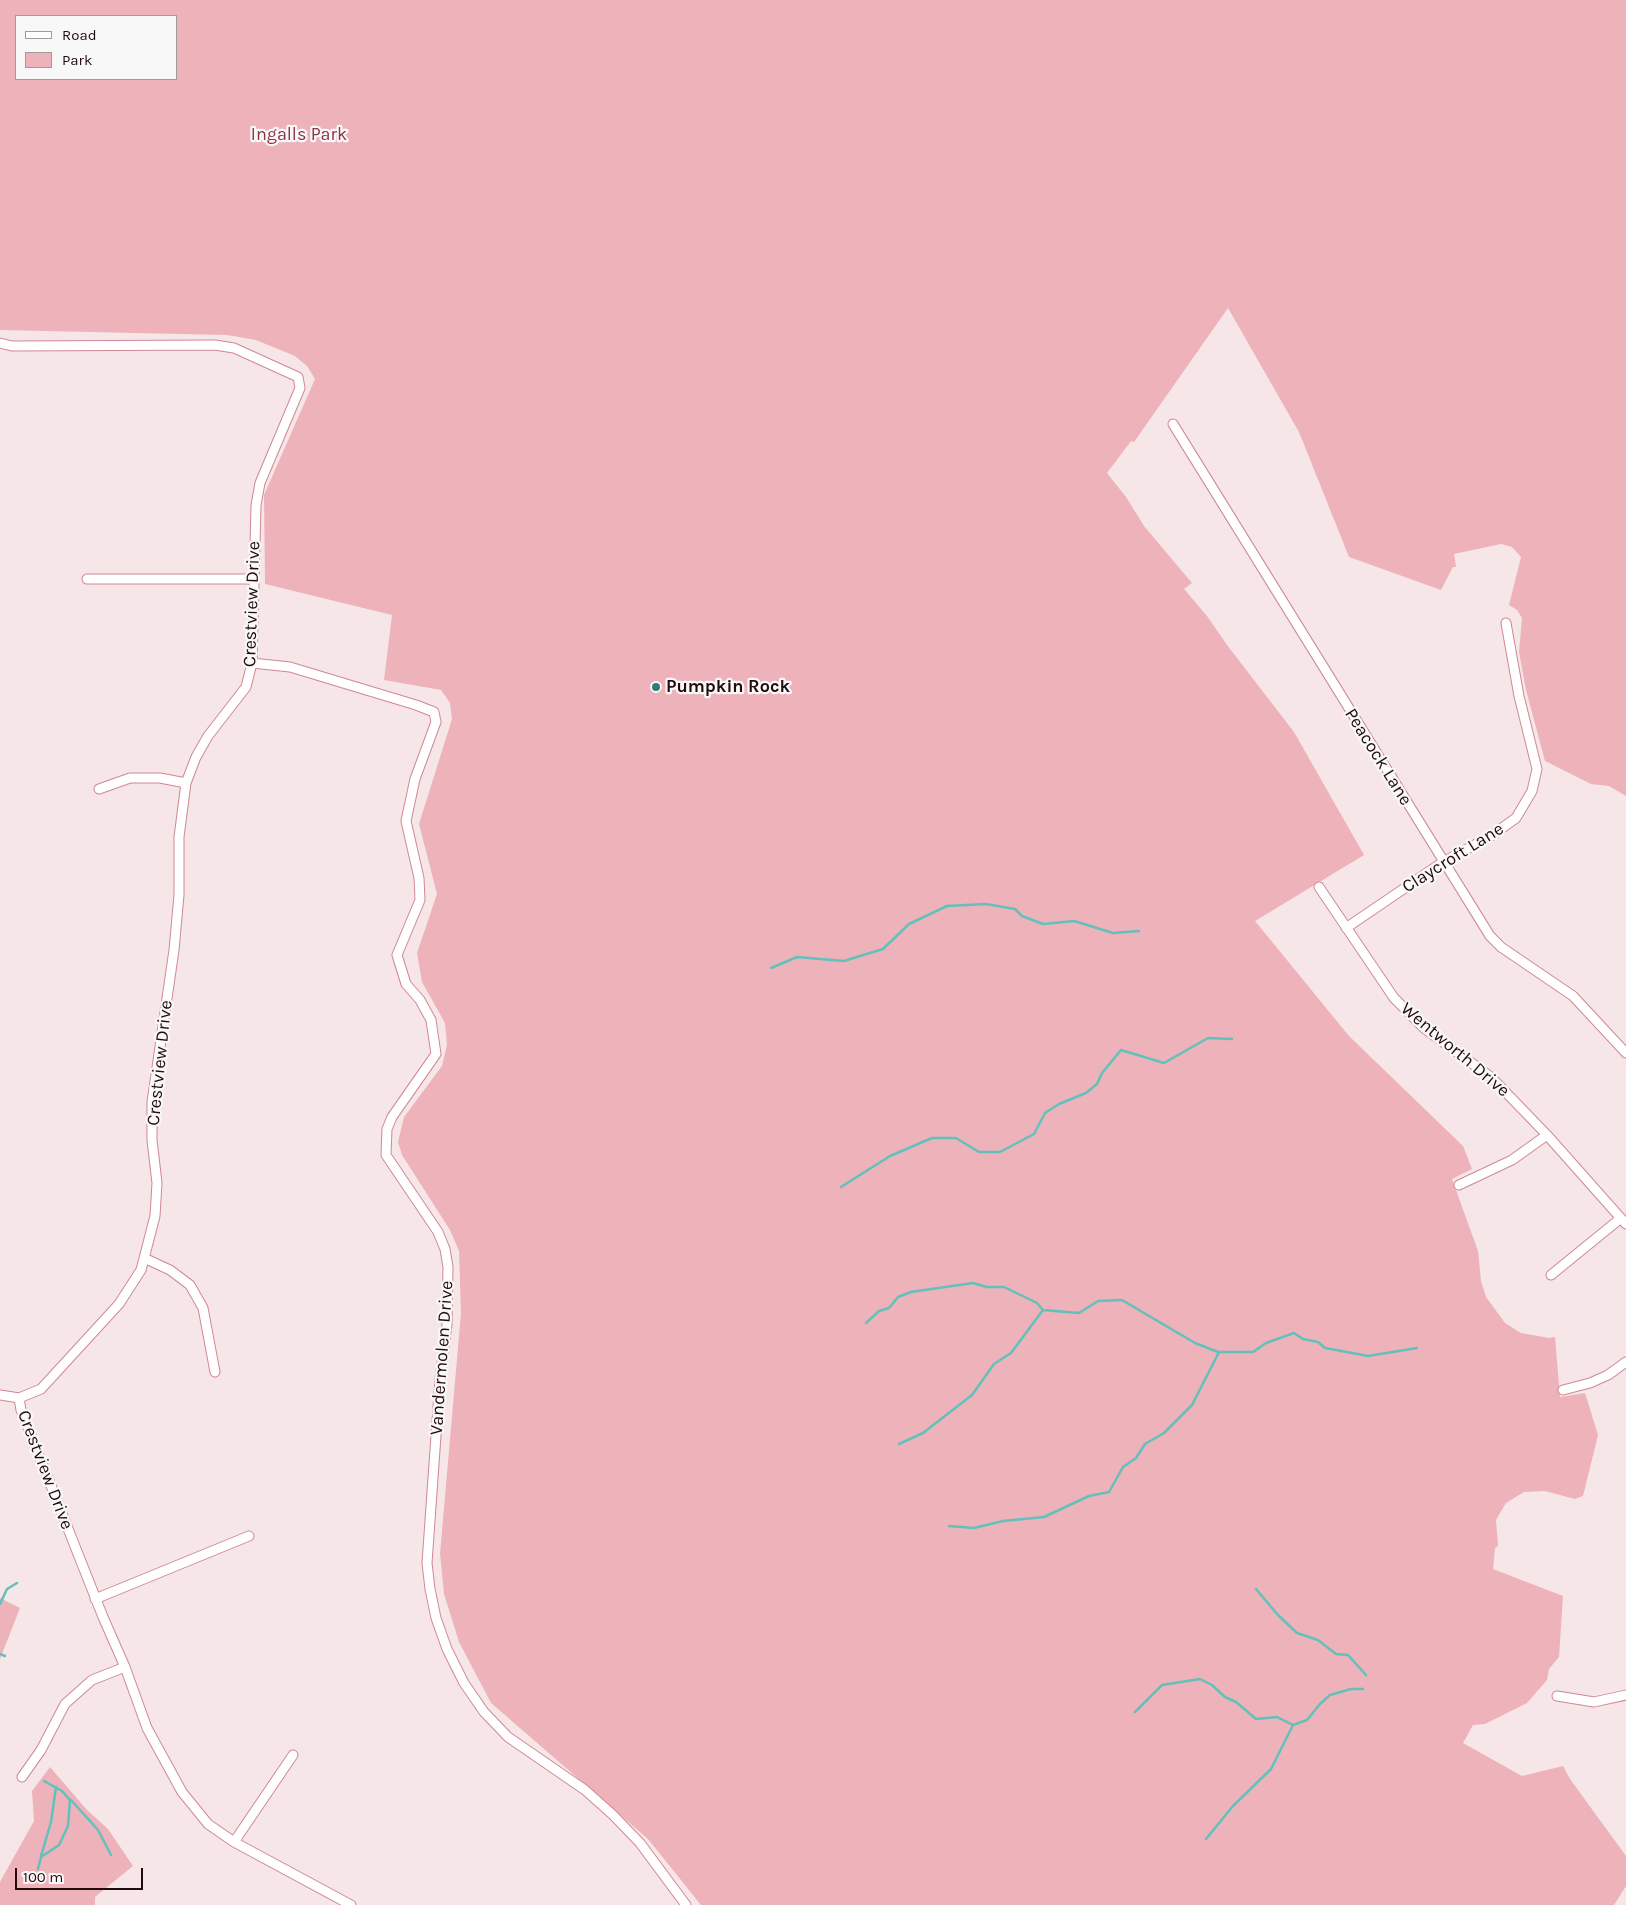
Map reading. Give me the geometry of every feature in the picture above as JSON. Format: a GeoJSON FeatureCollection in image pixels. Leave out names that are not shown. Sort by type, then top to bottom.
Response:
{"type":"FeatureCollection","features":[{"type":"Feature","properties":{"kind":"street","name":"Crestview Drive"},"geometry":{"type":"LineString","coordinates":[[0,343],[12,346],[215,345],[234,348],[298,377],[300,388],[260,482],[256,505],[252,663],[246,687],[208,736],[196,757],[186,783],[179,837],[179,895],[174,950],[152,1102],[152,1140],[157,1183],[155,1216],[141,1270],[119,1304],[41,1389],[19,1398],[21,1410],[95,1599],[125,1667],[157,1750],[182,1792],[208,1824],[234,1842],[351,1905]]}},
{"type":"Feature","properties":{"kind":"street","name":"Peacock Lane"},"geometry":{"type":"LineString","coordinates":[[1173,424],[1443,862],[1495,942],[1573,996],[1626,1053]]}},
{"type":"Feature","properties":{"kind":"street"},"geometry":{"type":"LineString","coordinates":[[88,579],[254,579]]}},
{"type":"Feature","properties":{"kind":"street","name":"Claycroft Lane"},"geometry":{"type":"LineString","coordinates":[[1346,928],[1443,862],[1492,836],[1516,818],[1532,792],[1537,769],[1519,696],[1506,623]]}},
{"type":"Feature","properties":{"kind":"street","name":"Vandermolen Drive"},"geometry":{"type":"LineString","coordinates":[[252,663],[290,667],[434,712],[436,722],[414,779],[406,821],[419,878],[420,900],[397,955],[406,984],[420,1000],[431,1020],[436,1054],[392,1117],[387,1129],[386,1155],[438,1232],[445,1249],[448,1267],[447,1324],[440,1379],[428,1542],[430,1589],[436,1618],[464,1683],[484,1712],[508,1737],[585,1790],[614,1815],[640,1844],[686,1905]]}},
{"type":"Feature","properties":{"kind":"street"},"geometry":{"type":"LineString","coordinates":[[99,789],[130,778],[160,778],[186,783]]}},
{"type":"Feature","properties":{"kind":"street","name":"Wentworth Drive"},"geometry":{"type":"LineString","coordinates":[[1319,887],[1394,998],[1424,1028],[1492,1078],[1547,1135],[1624,1221]]}},
{"type":"Feature","properties":{"kind":"street"},"geometry":{"type":"LineString","coordinates":[[1459,1185],[1512,1160],[1547,1135]]}},
{"type":"Feature","properties":{"kind":"street"},"geometry":{"type":"LineString","coordinates":[[1551,1275],[1624,1221]]}},
{"type":"Feature","properties":{"kind":"street"},"geometry":{"type":"LineString","coordinates":[[144,1258],[170,1270],[190,1285],[203,1308],[215,1372]]}},
{"type":"Feature","properties":{"kind":"street"},"geometry":{"type":"LineString","coordinates":[[1563,1390],[1590,1383],[1608,1375],[1626,1362]]}},
{"type":"Feature","properties":{"kind":"street"},"geometry":{"type":"LineString","coordinates":[[0,1395],[19,1398]]}},
{"type":"Feature","properties":{"kind":"street"},"geometry":{"type":"LineString","coordinates":[[95,1599],[249,1536]]}},
{"type":"Feature","properties":{"kind":"street"},"geometry":{"type":"LineString","coordinates":[[22,1777],[40,1750],[64,1704],[92,1680],[125,1667]]}},
{"type":"Feature","properties":{"kind":"street"},"geometry":{"type":"LineString","coordinates":[[1557,1696],[1594,1702],[1626,1695]]}},
{"type":"Feature","properties":{"kind":"street"},"geometry":{"type":"LineString","coordinates":[[234,1842],[293,1755]]}},
{"type":"Feature","properties":{"kind":"green space","name":"Ingalls Park"},"geometry":{"type":"Polygon","coordinates":[[[0,0],[1626,0],[1626,796],[1609,786],[1591,784],[1545,761],[1526,690],[1519,652],[1522,618],[1517,610],[1509,605],[1521,557],[1512,547],[1501,544],[1454,554],[1456,567],[1453,567],[1441,590],[1349,557],[1299,432],[1228,308],[1134,442],[1131,441],[1107,473],[1126,497],[1144,526],[1192,583],[1184,589],[1207,616],[1294,732],[1364,855],[1255,921],[1349,1036],[1463,1146],[1472,1169],[1452,1179],[1478,1251],[1481,1281],[1486,1297],[1505,1323],[1521,1333],[1549,1338],[1555,1337],[1560,1397],[1585,1393],[1598,1435],[1583,1496],[1575,1499],[1545,1491],[1524,1492],[1506,1503],[1496,1520],[1498,1546],[1495,1548],[1493,1569],[1563,1596],[1559,1657],[1549,1669],[1547,1680],[1527,1703],[1485,1724],[1473,1725],[1463,1743],[1522,1776],[1563,1766],[1570,1779],[1626,1856],[1626,1886],[1614,1905],[701,1905],[648,1839],[491,1703],[459,1642],[444,1594],[440,1554],[461,1313],[459,1251],[450,1230],[402,1155],[398,1142],[404,1117],[442,1066],[447,1045],[445,1023],[422,982],[417,953],[437,894],[419,824],[452,719],[450,703],[441,690],[384,680],[392,615],[265,584],[264,495],[315,379],[307,366],[295,356],[256,340],[227,335],[0,330],[0,0]]]}},
{"type":"Feature","properties":{"kind":"green space"},"geometry":{"type":"Polygon","coordinates":[[[0,1598],[20,1608],[0,1659],[0,1598]]]}},
{"type":"Feature","properties":{"kind":"green space"},"geometry":{"type":"Polygon","coordinates":[[[50,1767],[87,1810],[108,1829],[133,1866],[95,1897],[95,1905],[0,1905],[0,1882],[34,1821],[32,1791],[50,1767]]]}},
{"type":"Feature","properties":{"kind":"waterway"},"geometry":{"type":"LineString","coordinates":[[771,968],[797,957],[844,961],[883,949],[909,924],[947,906],[986,904],[1015,909],[1022,916],[1043,924],[1074,921],[1113,933],[1139,931]]}},
{"type":"Feature","properties":{"kind":"waterway"},"geometry":{"type":"LineString","coordinates":[[841,1187],[890,1156],[932,1138],[956,1138],[979,1152],[1000,1152],[1034,1134],[1045,1113],[1059,1104],[1086,1093],[1097,1084],[1102,1073],[1121,1050],[1164,1063],[1208,1038],[1232,1039]]}},
{"type":"Feature","properties":{"kind":"waterway"},"geometry":{"type":"LineString","coordinates":[[866,1323],[879,1311],[889,1308],[898,1297],[911,1292],[973,1283],[987,1287],[1004,1287],[1037,1303],[1043,1310],[1079,1313],[1098,1301],[1122,1300],[1195,1343],[1218,1352]]}},
{"type":"Feature","properties":{"kind":"waterway"},"geometry":{"type":"LineString","coordinates":[[899,1444],[923,1433],[972,1395],[994,1364],[1011,1353],[1043,1310]]}},
{"type":"Feature","properties":{"kind":"waterway"},"geometry":{"type":"LineString","coordinates":[[949,1526],[974,1528],[1003,1521],[1044,1517],[1089,1496],[1109,1492],[1123,1467],[1136,1458],[1145,1444],[1164,1433],[1192,1405],[1219,1352],[1253,1352],[1266,1343],[1294,1333],[1303,1339],[1318,1342],[1325,1348],[1368,1356],[1417,1348]]}},
{"type":"Feature","properties":{"kind":"waterway"},"geometry":{"type":"LineString","coordinates":[[0,1604],[7,1589],[17,1583]]}},
{"type":"Feature","properties":{"kind":"waterway"},"geometry":{"type":"LineString","coordinates":[[1256,1589],[1278,1615],[1297,1633],[1318,1640],[1336,1654],[1348,1655],[1366,1675]]}},
{"type":"Feature","properties":{"kind":"waterway"},"geometry":{"type":"LineString","coordinates":[[0,1654],[5,1656]]}},
{"type":"Feature","properties":{"kind":"waterway"},"geometry":{"type":"LineString","coordinates":[[1135,1712],[1162,1685],[1200,1679],[1212,1685],[1225,1697],[1236,1702],[1256,1719],[1277,1717],[1293,1725]]}},
{"type":"Feature","properties":{"kind":"waterway"},"geometry":{"type":"LineString","coordinates":[[1206,1839],[1233,1806],[1271,1769],[1293,1725],[1307,1720],[1330,1695],[1351,1689],[1363,1689]]}},
{"type":"Feature","properties":{"kind":"waterway"},"geometry":{"type":"LineString","coordinates":[[38,1869],[41,1857],[59,1845],[68,1826],[70,1800],[62,1791],[44,1781]]}},
{"type":"Feature","properties":{"kind":"waterway"},"geometry":{"type":"LineString","coordinates":[[41,1856],[51,1822],[56,1787]]}},
{"type":"Feature","properties":{"kind":"waterway"},"geometry":{"type":"LineString","coordinates":[[71,1800],[98,1830],[111,1855]]}},
{"type":"Feature","properties":{"kind":"place","name":"Pumpkin Rock"},"geometry":{"type":"Point","coordinates":[656,687]}}]}
